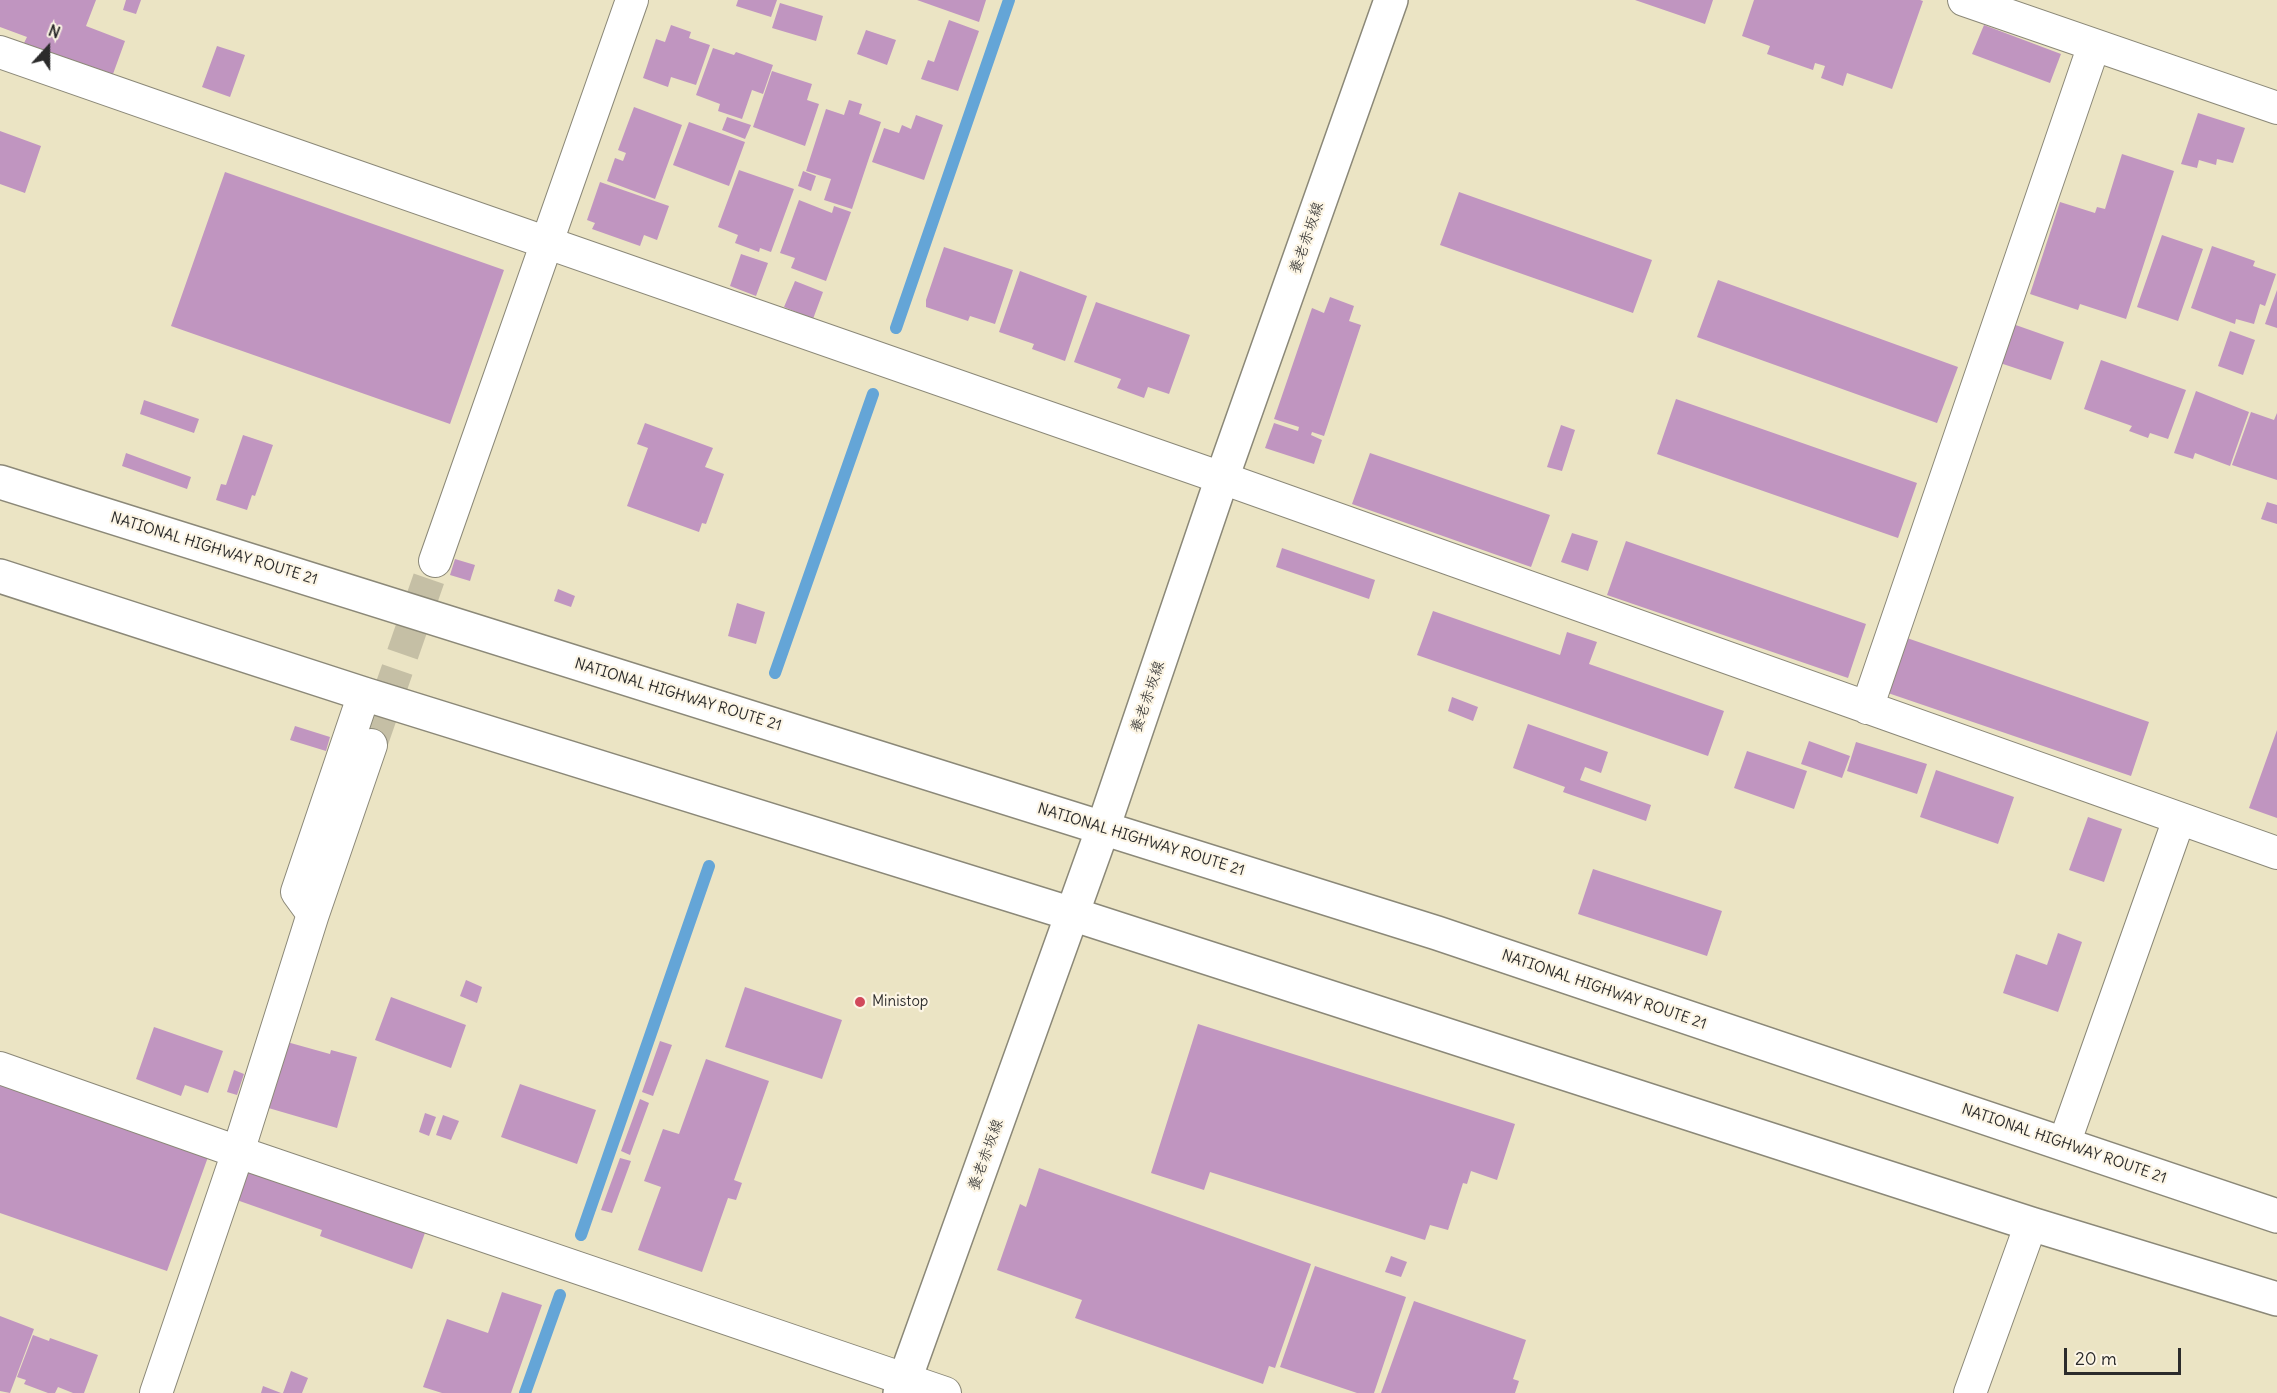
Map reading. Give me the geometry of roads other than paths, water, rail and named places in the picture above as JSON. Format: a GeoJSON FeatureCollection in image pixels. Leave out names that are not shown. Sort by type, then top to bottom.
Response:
{"type":"FeatureCollection","features":[{"type":"Feature","properties":{"kind":"main road","name":"養老赤坂線"},"geometry":{"type":"LineString","coordinates":[[903,1386],[1103,828],[1222,478],[1391,0]]}},
{"type":"Feature","properties":{"kind":"main road","name":"NATIONAL HIGHWAY ROUTE 21"},"geometry":{"type":"LineString","coordinates":[[0,482],[1437,933],[2277,1216]]}},
{"type":"Feature","properties":{"kind":"main road"},"geometry":{"type":"LineString","coordinates":[[0,576],[364,694],[1072,914],[2031,1224],[2277,1299]]}},
{"type":"Feature","properties":{"kind":"street"},"geometry":{"type":"LineString","coordinates":[[435,561],[632,0]]}},
{"type":"Feature","properties":{"kind":"street"},"geometry":{"type":"LineString","coordinates":[[1964,0],[2277,108]]}},
{"type":"Feature","properties":{"kind":"street"},"geometry":{"type":"LineString","coordinates":[[1867,708],[2094,45]]}},
{"type":"Feature","properties":{"kind":"street"},"geometry":{"type":"LineString","coordinates":[[0,52],[1222,478],[2277,853]]}},
{"type":"Feature","properties":{"kind":"street"},"geometry":{"type":"LineString","coordinates":[[313,914],[297,892],[364,694]]}},
{"type":"Feature","properties":{"kind":"street"},"geometry":{"type":"LineString","coordinates":[[156,1393],[238,1152],[313,914],[371,745]]}},
{"type":"Feature","properties":{"kind":"street"},"geometry":{"type":"LineString","coordinates":[[2064,1144],[2179,819]]}},
{"type":"Feature","properties":{"kind":"street"},"geometry":{"type":"LineString","coordinates":[[0,1068],[903,1386],[945,1393]]}},
{"type":"Feature","properties":{"kind":"street"},"geometry":{"type":"LineString","coordinates":[[1970,1393],[2031,1224]]}},
{"type":"Feature","properties":{"kind":"waterway"},"geometry":{"type":"LineString","coordinates":[[896,328],[1009,0]]}},
{"type":"Feature","properties":{"kind":"waterway"},"geometry":{"type":"LineString","coordinates":[[775,673],[873,394]]}},
{"type":"Feature","properties":{"kind":"waterway"},"geometry":{"type":"LineString","coordinates":[[581,1235],[709,866]]}},
{"type":"Feature","properties":{"kind":"waterway"},"geometry":{"type":"LineString","coordinates":[[525,1393],[560,1295]]}},
{"type":"Feature","properties":{"kind":"tunnel"},"geometry":{"type":"LineString","coordinates":[[371,745],[435,561]]}},
{"type":"Feature","properties":{"kind":"place","name":"Ministop"},"geometry":{"type":"Point","coordinates":[860,1002]}}]}
